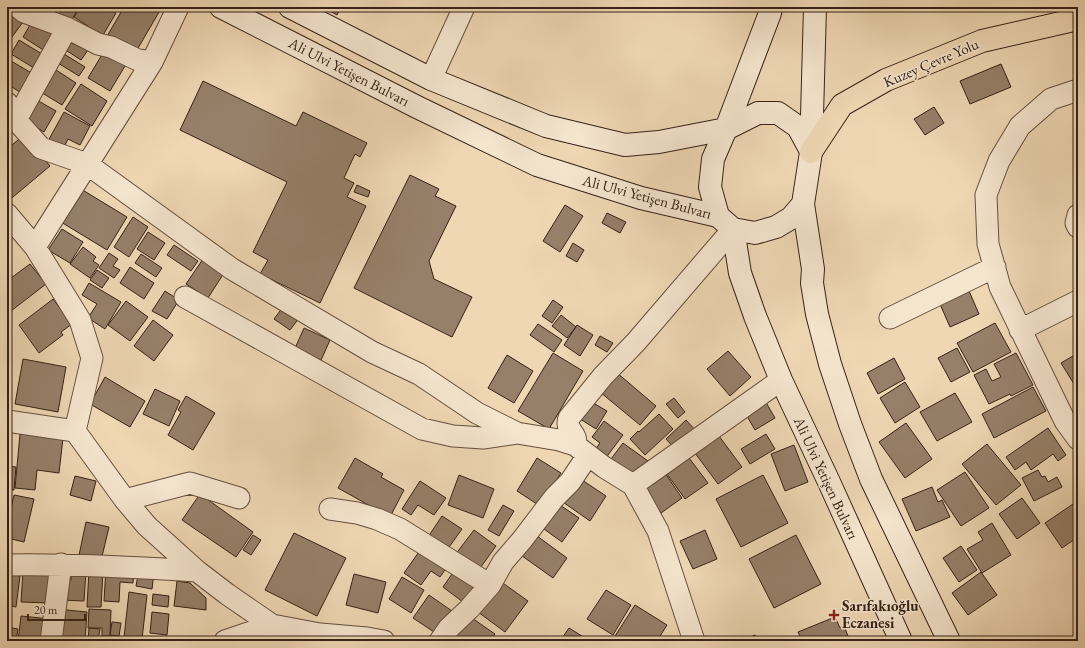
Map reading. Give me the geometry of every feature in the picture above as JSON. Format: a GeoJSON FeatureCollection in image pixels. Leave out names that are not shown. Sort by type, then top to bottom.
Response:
{"type":"FeatureCollection","features":[{"type":"Feature","properties":{"kind":"main road","name":"Ali Ulvi Yetişen Bulvarı"},"geometry":{"type":"LineString","coordinates":[[221,7],[417,107],[537,165],[726,223],[740,273],[755,316],[781,380],[901,641]]}},
{"type":"Feature","properties":{"kind":"main road"},"geometry":{"type":"LineString","coordinates":[[290,7],[431,79],[546,126],[625,146],[659,142],[726,129],[758,113],[778,113],[798,127],[811,152]]}},
{"type":"Feature","properties":{"kind":"main road"},"geometry":{"type":"LineString","coordinates":[[771,7],[726,129],[713,159],[710,187],[726,223],[755,233],[776,226],[791,218],[803,204]]}},
{"type":"Feature","properties":{"kind":"main road"},"geometry":{"type":"LineString","coordinates":[[815,7],[811,152],[803,204],[813,270],[812,283],[817,314],[830,364],[871,480],[949,641]]}},
{"type":"Feature","properties":{"kind":"main road","name":"Kuzey Çevre Yolu"},"geometry":{"type":"LineString","coordinates":[[811,152],[842,105],[886,80],[982,40],[1078,19]]}},
{"type":"Feature","properties":{"kind":"street"},"geometry":{"type":"LineString","coordinates":[[18,7],[24,12],[67,28],[98,44],[111,47],[138,60],[152,62]]}},
{"type":"Feature","properties":{"kind":"street"},"geometry":{"type":"LineString","coordinates":[[35,247],[152,62],[178,7]]}},
{"type":"Feature","properties":{"kind":"street"},"geometry":{"type":"LineString","coordinates":[[431,79],[464,7]]}},
{"type":"Feature","properties":{"kind":"street"},"geometry":{"type":"LineString","coordinates":[[67,28],[11,112],[41,148],[87,164],[232,269],[372,352],[419,374],[477,413],[517,433],[559,440],[582,450],[633,485],[658,531],[694,641]]}},
{"type":"Feature","properties":{"kind":"street"},"geometry":{"type":"LineString","coordinates":[[1078,90],[1051,99],[1020,126],[999,161],[986,195],[988,244],[1000,287],[1065,421],[1078,440]]}},
{"type":"Feature","properties":{"kind":"street"},"geometry":{"type":"LineString","coordinates":[[7,214],[35,247],[80,320],[92,358],[75,431]]}},
{"type":"Feature","properties":{"kind":"street"},"geometry":{"type":"LineString","coordinates":[[1078,215],[1076,223],[1078,227]]}},
{"type":"Feature","properties":{"kind":"street"},"geometry":{"type":"LineString","coordinates":[[582,450],[576,441],[575,435],[568,426],[569,418],[603,376],[636,342],[726,223]]}},
{"type":"Feature","properties":{"kind":"street"},"geometry":{"type":"LineString","coordinates":[[890,318],[995,267]]}},
{"type":"Feature","properties":{"kind":"street"},"geometry":{"type":"LineString","coordinates":[[185,297],[422,429],[453,436],[483,438],[517,433]]}},
{"type":"Feature","properties":{"kind":"street"},"geometry":{"type":"LineString","coordinates":[[1020,330],[1078,301]]}},
{"type":"Feature","properties":{"kind":"street"},"geometry":{"type":"LineString","coordinates":[[633,485],[781,380]]}},
{"type":"Feature","properties":{"kind":"street"},"geometry":{"type":"LineString","coordinates":[[7,420],[75,431],[125,500],[147,526],[197,571],[227,594],[272,624],[321,637],[367,638],[384,641]]}},
{"type":"Feature","properties":{"kind":"street"},"geometry":{"type":"LineString","coordinates":[[440,641],[449,628],[469,609],[490,585],[504,562],[554,498],[570,482],[582,450]]}},
{"type":"Feature","properties":{"kind":"street"},"geometry":{"type":"LineString","coordinates":[[125,500],[190,483],[239,498]]}},
{"type":"Feature","properties":{"kind":"street"},"geometry":{"type":"LineString","coordinates":[[330,508],[358,513],[400,529],[490,585]]}},
{"type":"Feature","properties":{"kind":"street"},"geometry":{"type":"LineString","coordinates":[[7,565],[61,564],[197,571]]}},
{"type":"Feature","properties":{"kind":"street"},"geometry":{"type":"LineString","coordinates":[[51,641],[61,564]]}},
{"type":"Feature","properties":{"kind":"street"},"geometry":{"type":"LineString","coordinates":[[225,641],[272,624]]}},
{"type":"Feature","properties":{"kind":"building"},"geometry":{"type":"Polygon","coordinates":[[[7,7],[26,18],[9,41],[7,39],[7,7]]]}},
{"type":"Feature","properties":{"kind":"building"},"geometry":{"type":"Polygon","coordinates":[[[33,7],[52,7],[47,16],[33,7]]]}},
{"type":"Feature","properties":{"kind":"building"},"geometry":{"type":"Polygon","coordinates":[[[63,7],[79,7],[69,25],[57,18],[63,7]]]}},
{"type":"Feature","properties":{"kind":"building"},"geometry":{"type":"Polygon","coordinates":[[[80,7],[105,7],[116,13],[99,42],[84,33],[88,26],[74,17],[80,7]]]}},
{"type":"Feature","properties":{"kind":"building"},"geometry":{"type":"Polygon","coordinates":[[[124,7],[162,7],[134,55],[106,38],[124,7]]]}},
{"type":"Feature","properties":{"kind":"building"},"geometry":{"type":"Polygon","coordinates":[[[323,7],[341,7],[337,15],[323,7]]]}},
{"type":"Feature","properties":{"kind":"building"},"geometry":{"type":"Polygon","coordinates":[[[34,18],[60,34],[48,53],[23,37],[34,18]]]}},
{"type":"Feature","properties":{"kind":"building"},"geometry":{"type":"Polygon","coordinates":[[[70,39],[88,50],[81,60],[64,49],[70,39]]]}},
{"type":"Feature","properties":{"kind":"building"},"geometry":{"type":"Polygon","coordinates":[[[19,40],[47,57],[39,71],[11,54],[19,40]]]}},
{"type":"Feature","properties":{"kind":"building"},"geometry":{"type":"Polygon","coordinates":[[[106,48],[128,61],[110,91],[88,78],[106,48]]]}},
{"type":"Feature","properties":{"kind":"building"},"geometry":{"type":"Polygon","coordinates":[[[64,54],[85,67],[79,76],[58,63],[64,54]]]}},
{"type":"Feature","properties":{"kind":"building"},"geometry":{"type":"Polygon","coordinates":[[[11,61],[35,75],[23,94],[7,84],[7,66],[11,61]]]}},
{"type":"Feature","properties":{"kind":"building"},"geometry":{"type":"Polygon","coordinates":[[[1001,64],[1011,87],[970,104],[960,81],[1001,64]]]}},
{"type":"Feature","properties":{"kind":"building"},"geometry":{"type":"Polygon","coordinates":[[[53,68],[76,83],[62,105],[39,91],[53,68]]]}},
{"type":"Feature","properties":{"kind":"building"},"geometry":{"type":"Polygon","coordinates":[[[203,81],[296,126],[303,112],[367,143],[360,157],[355,154],[344,178],[354,183],[347,197],[366,206],[320,303],[260,274],[268,260],[253,252],[287,182],[180,130],[203,81]]]}},
{"type":"Feature","properties":{"kind":"building"},"geometry":{"type":"Polygon","coordinates":[[[81,84],[107,101],[92,126],[65,109],[81,84]]]}},
{"type":"Feature","properties":{"kind":"building"},"geometry":{"type":"Polygon","coordinates":[[[35,99],[56,111],[44,132],[23,119],[35,99]]]}},
{"type":"Feature","properties":{"kind":"building"},"geometry":{"type":"Polygon","coordinates":[[[934,107],[944,123],[925,135],[914,119],[934,107]]]}},
{"type":"Feature","properties":{"kind":"building"},"geometry":{"type":"Polygon","coordinates":[[[64,112],[90,126],[80,145],[68,139],[63,149],[48,141],[64,112]]]}},
{"type":"Feature","properties":{"kind":"building"},"geometry":{"type":"Polygon","coordinates":[[[24,135],[50,166],[7,202],[7,149],[24,135]]]}},
{"type":"Feature","properties":{"kind":"building"},"geometry":{"type":"Polygon","coordinates":[[[410,175],[439,189],[435,196],[456,206],[429,261],[434,279],[472,297],[452,337],[354,288],[410,175]]]}},
{"type":"Feature","properties":{"kind":"building"},"geometry":{"type":"Polygon","coordinates":[[[357,185],[370,191],[368,197],[354,192],[357,185]]]}},
{"type":"Feature","properties":{"kind":"building"},"geometry":{"type":"Polygon","coordinates":[[[76,186],[127,217],[107,250],[56,219],[76,186]]]}},
{"type":"Feature","properties":{"kind":"building"},"geometry":{"type":"Polygon","coordinates":[[[565,205],[583,216],[560,252],[543,241],[565,205]]]}},
{"type":"Feature","properties":{"kind":"building"},"geometry":{"type":"Polygon","coordinates":[[[607,213],[626,222],[620,233],[602,223],[607,213]]]}},
{"type":"Feature","properties":{"kind":"building"},"geometry":{"type":"Polygon","coordinates":[[[133,217],[148,227],[129,257],[114,247],[133,217]]]}},
{"type":"Feature","properties":{"kind":"building"},"geometry":{"type":"Polygon","coordinates":[[[62,229],[83,242],[70,263],[48,250],[62,229]]]}},
{"type":"Feature","properties":{"kind":"building"},"geometry":{"type":"Polygon","coordinates":[[[148,232],[165,243],[154,260],[137,249],[148,232]]]}},
{"type":"Feature","properties":{"kind":"building"},"geometry":{"type":"Polygon","coordinates":[[[573,243],[584,250],[577,262],[566,256],[573,243]]]}},
{"type":"Feature","properties":{"kind":"building"},"geometry":{"type":"Polygon","coordinates":[[[174,245],[198,261],[191,271],[167,255],[174,245]]]}},
{"type":"Feature","properties":{"kind":"building"},"geometry":{"type":"Polygon","coordinates":[[[83,247],[96,257],[93,261],[99,265],[90,278],[70,264],[83,247]]]}},
{"type":"Feature","properties":{"kind":"building"},"geometry":{"type":"Polygon","coordinates":[[[109,253],[118,259],[113,266],[120,270],[114,278],[99,268],[109,253]]]}},
{"type":"Feature","properties":{"kind":"building"},"geometry":{"type":"Polygon","coordinates":[[[141,254],[162,268],[156,277],[135,263],[141,254]]]}},
{"type":"Feature","properties":{"kind":"building"},"geometry":{"type":"Polygon","coordinates":[[[203,259],[224,273],[208,298],[186,284],[203,259]]]}},
{"type":"Feature","properties":{"kind":"building"},"geometry":{"type":"Polygon","coordinates":[[[30,264],[46,284],[11,311],[7,306],[7,281],[30,264]]]}},
{"type":"Feature","properties":{"kind":"building"},"geometry":{"type":"Polygon","coordinates":[[[130,267],[154,283],[144,299],[120,283],[130,267]]]}},
{"type":"Feature","properties":{"kind":"building"},"geometry":{"type":"Polygon","coordinates":[[[97,270],[109,278],[102,288],[90,280],[97,270]]]}},
{"type":"Feature","properties":{"kind":"building"},"geometry":{"type":"Polygon","coordinates":[[[89,283],[121,302],[105,329],[88,318],[97,304],[82,295],[89,283]]]}},
{"type":"Feature","properties":{"kind":"building"},"geometry":{"type":"Polygon","coordinates":[[[165,291],[179,300],[167,319],[152,311],[165,291]]]}},
{"type":"Feature","properties":{"kind":"building"},"geometry":{"type":"Polygon","coordinates":[[[969,291],[979,314],[950,327],[940,304],[969,291]]]}},
{"type":"Feature","properties":{"kind":"building"},"geometry":{"type":"Polygon","coordinates":[[[53,299],[72,324],[61,332],[63,335],[39,353],[19,325],[53,299]]]}},
{"type":"Feature","properties":{"kind":"building"},"geometry":{"type":"Polygon","coordinates":[[[553,300],[563,307],[552,323],[542,316],[553,300]]]}},
{"type":"Feature","properties":{"kind":"building"},"geometry":{"type":"Polygon","coordinates":[[[126,301],[148,317],[130,341],[108,325],[126,301]]]}},
{"type":"Feature","properties":{"kind":"building"},"geometry":{"type":"Polygon","coordinates":[[[283,307],[299,318],[290,330],[274,319],[283,307]]]}},
{"type":"Feature","properties":{"kind":"building"},"geometry":{"type":"Polygon","coordinates":[[[561,315],[576,327],[567,338],[552,326],[561,315]]]}},
{"type":"Feature","properties":{"kind":"building"},"geometry":{"type":"Polygon","coordinates":[[[153,320],[173,335],[154,361],[134,346],[153,320]]]}},
{"type":"Feature","properties":{"kind":"building"},"geometry":{"type":"Polygon","coordinates":[[[995,323],[1011,352],[973,372],[957,343],[995,323]]]}},
{"type":"Feature","properties":{"kind":"building"},"geometry":{"type":"Polygon","coordinates":[[[538,324],[562,340],[554,352],[530,335],[538,324]]]}},
{"type":"Feature","properties":{"kind":"building"},"geometry":{"type":"Polygon","coordinates":[[[577,325],[593,335],[580,356],[564,345],[577,325]]]}},
{"type":"Feature","properties":{"kind":"building"},"geometry":{"type":"Polygon","coordinates":[[[304,328],[330,340],[318,367],[292,355],[304,328]]]}},
{"type":"Feature","properties":{"kind":"building"},"geometry":{"type":"Polygon","coordinates":[[[600,336],[613,343],[607,352],[595,345],[600,336]]]}},
{"type":"Feature","properties":{"kind":"building"},"geometry":{"type":"Polygon","coordinates":[[[957,348],[970,372],[951,382],[938,358],[957,348]]]}},
{"type":"Feature","properties":{"kind":"building"},"geometry":{"type":"Polygon","coordinates":[[[728,351],[751,377],[730,396],[707,369],[728,351]]]}},
{"type":"Feature","properties":{"kind":"building"},"geometry":{"type":"Polygon","coordinates":[[[553,353],[583,371],[549,429],[518,411],[553,353]]]}},
{"type":"Feature","properties":{"kind":"building"},"geometry":{"type":"Polygon","coordinates":[[[1016,353],[1033,385],[1011,396],[1010,394],[989,404],[974,375],[986,369],[992,381],[1001,377],[994,364],[1016,353]]]}},
{"type":"Feature","properties":{"kind":"building"},"geometry":{"type":"Polygon","coordinates":[[[1078,353],[1078,389],[1077,389],[1061,363],[1078,353]]]}},
{"type":"Feature","properties":{"kind":"building"},"geometry":{"type":"Polygon","coordinates":[[[507,355],[533,371],[514,403],[488,388],[507,355]]]}},
{"type":"Feature","properties":{"kind":"building"},"geometry":{"type":"Polygon","coordinates":[[[894,358],[905,379],[878,394],[867,373],[894,358]]]}},
{"type":"Feature","properties":{"kind":"building"},"geometry":{"type":"Polygon","coordinates":[[[23,359],[66,367],[58,412],[15,404],[23,359]]]}},
{"type":"Feature","properties":{"kind":"building"},"geometry":{"type":"Polygon","coordinates":[[[616,372],[656,406],[640,425],[600,392],[616,372]]]}},
{"type":"Feature","properties":{"kind":"building"},"geometry":{"type":"Polygon","coordinates":[[[105,377],[145,401],[130,427],[90,404],[105,377]]]}},
{"type":"Feature","properties":{"kind":"building"},"geometry":{"type":"Polygon","coordinates":[[[905,382],[920,407],[895,423],[880,398],[905,382]]]}},
{"type":"Feature","properties":{"kind":"building"},"geometry":{"type":"Polygon","coordinates":[[[1033,387],[1046,411],[994,438],[982,414],[1033,387]]]}},
{"type":"Feature","properties":{"kind":"building"},"geometry":{"type":"Polygon","coordinates":[[[155,389],[180,401],[169,426],[143,414],[155,389]]]}},
{"type":"Feature","properties":{"kind":"building"},"geometry":{"type":"Polygon","coordinates":[[[955,393],[972,422],[937,441],[920,412],[955,393]]]}},
{"type":"Feature","properties":{"kind":"building"},"geometry":{"type":"Polygon","coordinates":[[[186,396],[215,413],[193,450],[168,435],[181,412],[178,410],[186,396]]]}},
{"type":"Feature","properties":{"kind":"building"},"geometry":{"type":"Polygon","coordinates":[[[674,398],[685,412],[678,418],[666,404],[674,398]]]}},
{"type":"Feature","properties":{"kind":"building"},"geometry":{"type":"Polygon","coordinates":[[[764,399],[775,418],[755,430],[744,411],[764,399]]]}},
{"type":"Feature","properties":{"kind":"building"},"geometry":{"type":"Polygon","coordinates":[[[588,400],[607,411],[596,429],[577,417],[588,400]]]}},
{"type":"Feature","properties":{"kind":"building"},"geometry":{"type":"Polygon","coordinates":[[[659,414],[673,429],[645,455],[630,439],[659,414]]]}},
{"type":"Feature","properties":{"kind":"building"},"geometry":{"type":"Polygon","coordinates":[[[686,420],[697,432],[676,450],[666,439],[686,420]]]}},
{"type":"Feature","properties":{"kind":"building"},"geometry":{"type":"Polygon","coordinates":[[[604,421],[623,435],[605,459],[594,451],[600,443],[592,437],[604,421]]]}},
{"type":"Feature","properties":{"kind":"building"},"geometry":{"type":"Polygon","coordinates":[[[906,423],[932,459],[905,478],[879,442],[906,423]]]}},
{"type":"Feature","properties":{"kind":"building"},"geometry":{"type":"Polygon","coordinates":[[[1048,428],[1066,455],[1058,461],[1053,454],[1031,470],[1026,462],[1015,470],[1006,457],[1048,428]]]}},
{"type":"Feature","properties":{"kind":"building"},"geometry":{"type":"Polygon","coordinates":[[[716,432],[742,467],[718,484],[692,449],[716,432]]]}},
{"type":"Feature","properties":{"kind":"building"},"geometry":{"type":"Polygon","coordinates":[[[20,434],[63,438],[59,473],[37,470],[35,490],[15,488],[20,434]]]}},
{"type":"Feature","properties":{"kind":"building"},"geometry":{"type":"Polygon","coordinates":[[[766,434],[775,449],[750,464],[741,449],[766,434]]]}},
{"type":"Feature","properties":{"kind":"building"},"geometry":{"type":"Polygon","coordinates":[[[623,443],[648,461],[636,477],[611,459],[623,443]]]}},
{"type":"Feature","properties":{"kind":"building"},"geometry":{"type":"Polygon","coordinates":[[[987,444],[1021,485],[996,505],[962,464],[987,444]]]}},
{"type":"Feature","properties":{"kind":"building"},"geometry":{"type":"Polygon","coordinates":[[[794,445],[808,482],[785,491],[771,454],[794,445]]]}},
{"type":"Feature","properties":{"kind":"building"},"geometry":{"type":"Polygon","coordinates":[[[355,458],[383,474],[381,477],[404,490],[390,517],[338,488],[355,458]]]}},
{"type":"Feature","properties":{"kind":"building"},"geometry":{"type":"Polygon","coordinates":[[[537,458],[561,473],[540,506],[517,491],[537,458]]]}},
{"type":"Feature","properties":{"kind":"building"},"geometry":{"type":"Polygon","coordinates":[[[689,458],[708,483],[685,499],[667,474],[689,458]]]}},
{"type":"Feature","properties":{"kind":"building"},"geometry":{"type":"Polygon","coordinates":[[[7,466],[16,467],[14,490],[7,490],[7,466]]]}},
{"type":"Feature","properties":{"kind":"building"},"geometry":{"type":"Polygon","coordinates":[[[1038,470],[1042,477],[1045,476],[1048,482],[1057,477],[1062,487],[1034,501],[1022,478],[1038,470]]]}},
{"type":"Feature","properties":{"kind":"building"},"geometry":{"type":"Polygon","coordinates":[[[965,472],[989,508],[961,526],[937,490],[965,472]]]}},
{"type":"Feature","properties":{"kind":"building"},"geometry":{"type":"Polygon","coordinates":[[[665,473],[682,498],[661,513],[643,488],[665,473]]]}},
{"type":"Feature","properties":{"kind":"building"},"geometry":{"type":"Polygon","coordinates":[[[459,475],[494,489],[483,518],[448,505],[459,475]]]}},
{"type":"Feature","properties":{"kind":"building"},"geometry":{"type":"Polygon","coordinates":[[[763,475],[788,523],[741,547],[716,499],[763,475]]]}},
{"type":"Feature","properties":{"kind":"building"},"geometry":{"type":"Polygon","coordinates":[[[75,476],[96,481],[91,501],[70,495],[75,476]]]}},
{"type":"Feature","properties":{"kind":"building"},"geometry":{"type":"Polygon","coordinates":[[[576,476],[606,496],[590,521],[560,500],[576,476]]]}},
{"type":"Feature","properties":{"kind":"building"},"geometry":{"type":"Polygon","coordinates":[[[420,481],[446,498],[434,515],[418,505],[411,515],[402,509],[420,481]]]}},
{"type":"Feature","properties":{"kind":"building"},"geometry":{"type":"Polygon","coordinates":[[[932,487],[938,502],[942,500],[950,517],[916,531],[902,499],[932,487]]]}},
{"type":"Feature","properties":{"kind":"building"},"geometry":{"type":"Polygon","coordinates":[[[200,494],[253,532],[236,557],[182,520],[200,494]]]}},
{"type":"Feature","properties":{"kind":"building"},"geometry":{"type":"Polygon","coordinates":[[[14,495],[34,499],[24,542],[7,538],[7,526],[14,495]]]}},
{"type":"Feature","properties":{"kind":"building"},"geometry":{"type":"Polygon","coordinates":[[[1022,498],[1040,523],[1017,539],[999,514],[1022,498]]]}},
{"type":"Feature","properties":{"kind":"building"},"geometry":{"type":"Polygon","coordinates":[[[1073,504],[1078,511],[1078,537],[1062,548],[1045,523],[1073,504]]]}},
{"type":"Feature","properties":{"kind":"building"},"geometry":{"type":"Polygon","coordinates":[[[503,505],[514,511],[499,536],[488,530],[503,505]]]}},
{"type":"Feature","properties":{"kind":"building"},"geometry":{"type":"Polygon","coordinates":[[[560,505],[579,518],[562,542],[544,529],[560,505]]]}},
{"type":"Feature","properties":{"kind":"building"},"geometry":{"type":"Polygon","coordinates":[[[442,516],[462,529],[447,550],[428,537],[442,516]]]}},
{"type":"Feature","properties":{"kind":"building"},"geometry":{"type":"Polygon","coordinates":[[[86,522],[109,527],[100,565],[78,560],[86,522]]]}},
{"type":"Feature","properties":{"kind":"building"},"geometry":{"type":"Polygon","coordinates":[[[992,523],[1011,555],[982,573],[967,549],[983,540],[978,532],[992,523]]]}},
{"type":"Feature","properties":{"kind":"building"},"geometry":{"type":"Polygon","coordinates":[[[474,530],[496,546],[478,571],[455,555],[474,530]]]}},
{"type":"Feature","properties":{"kind":"building"},"geometry":{"type":"Polygon","coordinates":[[[705,530],[717,559],[693,569],[680,541],[705,530]]]}},
{"type":"Feature","properties":{"kind":"building"},"geometry":{"type":"Polygon","coordinates":[[[294,533],[346,558],[317,616],[265,590],[294,533]]]}},
{"type":"Feature","properties":{"kind":"building"},"geometry":{"type":"Polygon","coordinates":[[[533,533],[567,558],[553,578],[518,553],[533,533]]]}},
{"type":"Feature","properties":{"kind":"building"},"geometry":{"type":"Polygon","coordinates":[[[253,535],[261,540],[251,555],[243,550],[253,535]]]}},
{"type":"Feature","properties":{"kind":"building"},"geometry":{"type":"Polygon","coordinates":[[[796,535],[821,584],[774,608],[749,559],[796,535]]]}},
{"type":"Feature","properties":{"kind":"building"},"geometry":{"type":"Polygon","coordinates":[[[961,546],[977,570],[959,582],[943,558],[961,546]]]}},
{"type":"Feature","properties":{"kind":"building"},"geometry":{"type":"Polygon","coordinates":[[[421,549],[447,567],[440,577],[431,571],[421,585],[404,573],[421,549]]]}},
{"type":"Feature","properties":{"kind":"building"},"geometry":{"type":"Polygon","coordinates":[[[106,568],[134,569],[133,583],[120,582],[119,602],[104,601],[106,568]]]}},
{"type":"Feature","properties":{"kind":"building"},"geometry":{"type":"Polygon","coordinates":[[[89,570],[103,571],[101,607],[87,607],[89,570]]]}},
{"type":"Feature","properties":{"kind":"building"},"geometry":{"type":"Polygon","coordinates":[[[139,570],[154,572],[152,589],[136,586],[139,570]]]}},
{"type":"Feature","properties":{"kind":"building"},"geometry":{"type":"Polygon","coordinates":[[[23,571],[51,573],[49,603],[21,602],[23,571]]]}},
{"type":"Feature","properties":{"kind":"building"},"geometry":{"type":"Polygon","coordinates":[[[71,571],[86,571],[84,601],[61,600],[62,579],[71,580],[71,571]]]}},
{"type":"Feature","properties":{"kind":"building"},"geometry":{"type":"Polygon","coordinates":[[[454,571],[474,586],[463,602],[443,587],[454,571]]]}},
{"type":"Feature","properties":{"kind":"building"},"geometry":{"type":"Polygon","coordinates":[[[981,572],[997,595],[968,615],[952,593],[981,572]]]}},
{"type":"Feature","properties":{"kind":"building"},"geometry":{"type":"Polygon","coordinates":[[[7,574],[20,576],[16,607],[7,605],[7,574]]]}},
{"type":"Feature","properties":{"kind":"building"},"geometry":{"type":"Polygon","coordinates":[[[354,574],[386,582],[378,613],[346,605],[354,574]]]}},
{"type":"Feature","properties":{"kind":"building"},"geometry":{"type":"Polygon","coordinates":[[[402,577],[424,590],[411,613],[389,599],[402,577]]]}},
{"type":"Feature","properties":{"kind":"building"},"geometry":{"type":"Polygon","coordinates":[[[177,581],[190,583],[206,598],[206,610],[174,606],[177,581]]]}},
{"type":"Feature","properties":{"kind":"building"},"geometry":{"type":"Polygon","coordinates":[[[500,581],[528,601],[505,632],[478,612],[500,581]]]}},
{"type":"Feature","properties":{"kind":"building"},"geometry":{"type":"Polygon","coordinates":[[[606,590],[631,605],[613,635],[587,619],[606,590]]]}},
{"type":"Feature","properties":{"kind":"building"},"geometry":{"type":"Polygon","coordinates":[[[129,592],[147,595],[142,639],[124,638],[129,592]]]}},
{"type":"Feature","properties":{"kind":"building"},"geometry":{"type":"Polygon","coordinates":[[[153,594],[169,596],[168,607],[152,605],[153,594]]]}},
{"type":"Feature","properties":{"kind":"building"},"geometry":{"type":"Polygon","coordinates":[[[429,595],[452,611],[437,634],[413,618],[429,595]]]}},
{"type":"Feature","properties":{"kind":"building"},"geometry":{"type":"Polygon","coordinates":[[[635,605],[667,625],[657,641],[623,641],[615,636],[635,605]]]}},
{"type":"Feature","properties":{"kind":"building"},"geometry":{"type":"Polygon","coordinates":[[[57,609],[87,612],[85,641],[54,641],[57,609]]]}},
{"type":"Feature","properties":{"kind":"building"},"geometry":{"type":"Polygon","coordinates":[[[89,609],[111,610],[110,636],[102,636],[102,628],[88,628],[89,609]]]}},
{"type":"Feature","properties":{"kind":"building"},"geometry":{"type":"Polygon","coordinates":[[[152,612],[169,614],[167,635],[150,633],[152,612]]]}},
{"type":"Feature","properties":{"kind":"building"},"geometry":{"type":"Polygon","coordinates":[[[21,616],[50,619],[47,641],[18,641],[21,616]]]}},
{"type":"Feature","properties":{"kind":"building"},"geometry":{"type":"Polygon","coordinates":[[[469,616],[495,634],[490,641],[451,641],[469,616]]]}},
{"type":"Feature","properties":{"kind":"building"},"geometry":{"type":"Polygon","coordinates":[[[835,617],[840,628],[844,626],[848,636],[842,638],[843,641],[802,641],[798,632],[835,617]]]}},
{"type":"Feature","properties":{"kind":"building"},"geometry":{"type":"Polygon","coordinates":[[[112,622],[121,623],[119,636],[110,635],[112,622]]]}},
{"type":"Feature","properties":{"kind":"building"},"geometry":{"type":"Polygon","coordinates":[[[7,627],[18,629],[16,641],[7,641],[7,627]]]}},
{"type":"Feature","properties":{"kind":"building"},"geometry":{"type":"Polygon","coordinates":[[[89,628],[100,629],[98,641],[88,641],[89,628]]]}},
{"type":"Feature","properties":{"kind":"building"},"geometry":{"type":"Polygon","coordinates":[[[569,628],[590,641],[560,641],[569,628]]]}},
{"type":"Feature","properties":{"kind":"building"},"geometry":{"type":"Polygon","coordinates":[[[755,635],[757,641],[740,641],[755,635]]]}},
{"type":"Feature","properties":{"kind":"place","name":"Sarıfakıoğlu Eczanesi"},"geometry":{"type":"Point","coordinates":[834,615]}}]}
